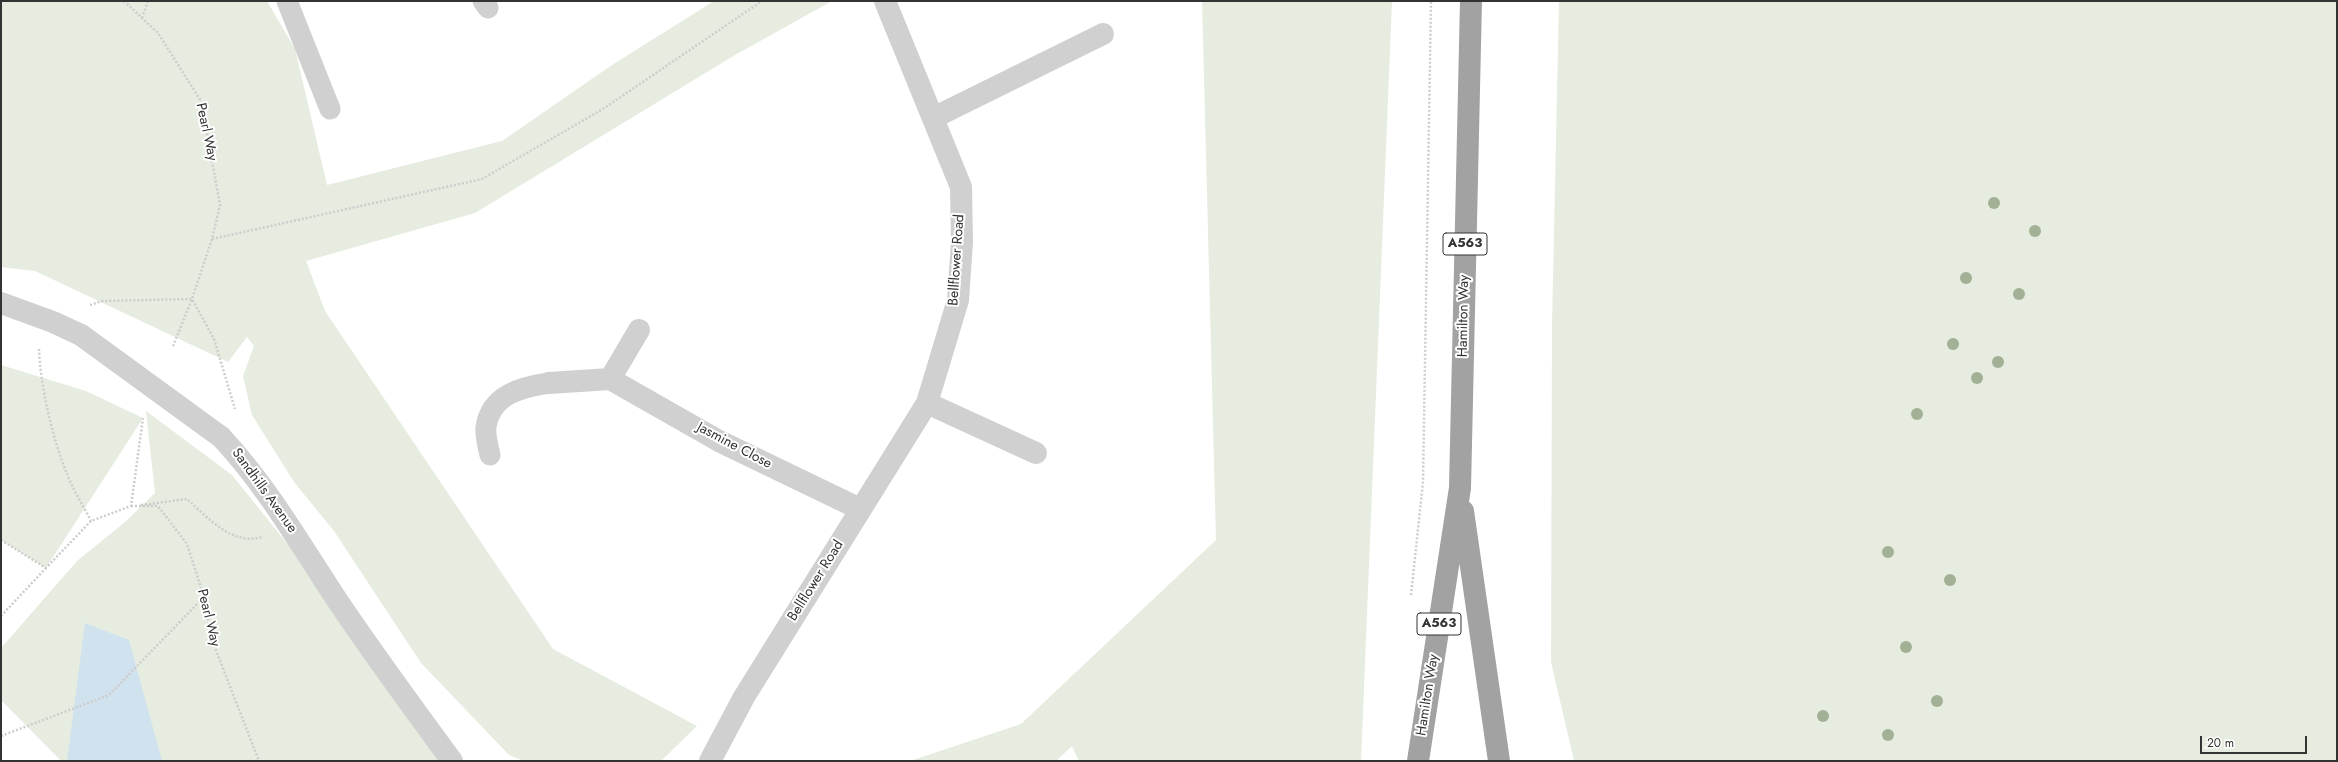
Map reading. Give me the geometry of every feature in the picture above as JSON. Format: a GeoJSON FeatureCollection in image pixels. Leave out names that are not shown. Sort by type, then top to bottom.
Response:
{"type":"FeatureCollection","features":[{"type":"Feature","properties":{"kind":"highway","name":"Hamilton Way"},"geometry":{"type":"LineString","coordinates":[[1418,761],[1460,488],[1471,1]]}},
{"type":"Feature","properties":{"kind":"highway","name":"Hamilton Way"},"geometry":{"type":"LineString","coordinates":[[1460,488],[1499,761]]}},
{"type":"Feature","properties":{"kind":"street","name":"Bellflower Road"},"geometry":{"type":"LineString","coordinates":[[710,761],[744,697],[927,403],[958,300],[962,242],[961,187],[885,1]]}},
{"type":"Feature","properties":{"kind":"street"},"geometry":{"type":"LineString","coordinates":[[933,118],[1104,34]]}},
{"type":"Feature","properties":{"kind":"street","name":"Sandhills Avenue"},"geometry":{"type":"LineString","coordinates":[[1,303],[53,322],[81,335],[222,436],[248,465],[292,529],[337,599],[452,761]]}},
{"type":"Feature","properties":{"kind":"street"},"geometry":{"type":"LineString","coordinates":[[549,382],[610,379],[639,330]]}},
{"type":"Feature","properties":{"kind":"street","name":"Jasmine Close"},"geometry":{"type":"LineString","coordinates":[[610,379],[719,441],[860,509]]}},
{"type":"Feature","properties":{"kind":"street"},"geometry":{"type":"LineString","coordinates":[[927,403],[1036,454]]}},
{"type":"Feature","properties":{"kind":"lane"},"geometry":{"type":"LineString","coordinates":[[287,1],[330,109]]}},
{"type":"Feature","properties":{"kind":"lane"},"geometry":{"type":"LineString","coordinates":[[490,455],[486,428],[489,418],[498,401],[512,392],[549,382]]}},
{"type":"Feature","properties":{"kind":"path","name":"Pearl Way"},"geometry":{"type":"LineString","coordinates":[[124,1],[158,33],[201,101],[220,205],[212,239],[192,299],[173,346]]}},
{"type":"Feature","properties":{"kind":"path"},"geometry":{"type":"LineString","coordinates":[[142,18],[148,1]]}},
{"type":"Feature","properties":{"kind":"path"},"geometry":{"type":"LineString","coordinates":[[212,239],[482,179],[603,109],[762,1]]}},
{"type":"Feature","properties":{"kind":"path"},"geometry":{"type":"LineString","coordinates":[[1410,598],[1423,482],[1431,1]]}},
{"type":"Feature","properties":{"kind":"path"},"geometry":{"type":"LineString","coordinates":[[89,306],[102,301],[192,299],[214,339],[237,416]]}},
{"type":"Feature","properties":{"kind":"path"},"geometry":{"type":"LineString","coordinates":[[39,346],[39,369],[49,414],[67,474],[91,521]]}},
{"type":"Feature","properties":{"kind":"path"},"geometry":{"type":"LineString","coordinates":[[131,506],[143,418]]}},
{"type":"Feature","properties":{"kind":"path"},"geometry":{"type":"LineString","coordinates":[[1,616],[91,521],[131,506],[187,499],[222,531],[251,541],[292,529]]}},
{"type":"Feature","properties":{"kind":"path","name":"Pearl Way"},"geometry":{"type":"LineString","coordinates":[[131,506],[158,506],[187,544],[204,597],[212,640],[260,761]]}},
{"type":"Feature","properties":{"kind":"path"},"geometry":{"type":"LineString","coordinates":[[1,540],[46,568]]}},
{"type":"Feature","properties":{"kind":"path"},"geometry":{"type":"LineString","coordinates":[[1,736],[109,695],[204,597]]}},
{"type":"Feature","properties":{"kind":"shaded area"},"geometry":{"type":"Polygon","coordinates":[[[1,1],[267,1],[295,49],[327,185],[502,141],[612,65],[714,1],[832,1],[735,55],[475,213],[306,261],[325,311],[553,649],[697,726],[661,761],[524,761],[509,755],[421,663],[334,531],[294,482],[252,415],[243,376],[254,346],[247,337],[228,362],[35,271],[1,267],[1,1]]]}},
{"type":"Feature","properties":{"kind":"shaded area"},"geometry":{"type":"Polygon","coordinates":[[[1202,1],[1392,1],[1361,761],[1079,761],[1072,746],[1056,761],[910,761],[1021,724],[1216,540],[1202,1]]]}},
{"type":"Feature","properties":{"kind":"shaded area"},"geometry":{"type":"Polygon","coordinates":[[[1559,1],[2337,1],[2337,761],[1574,761],[1551,662],[1552,325],[1559,1]]]}},
{"type":"Feature","properties":{"kind":"shaded area"},"geometry":{"type":"Polygon","coordinates":[[[1,365],[86,391],[143,418],[46,568],[1,540],[1,365]]]}},
{"type":"Feature","properties":{"kind":"shaded area"},"geometry":{"type":"Polygon","coordinates":[[[146,411],[232,475],[462,761],[61,761],[1,700],[1,648],[77,561],[125,522],[155,493],[146,411]]]}},
{"type":"Feature","properties":{"kind":"water"},"geometry":{"type":"Polygon","coordinates":[[[85,623],[129,640],[162,761],[67,761],[85,623]]]}}]}
